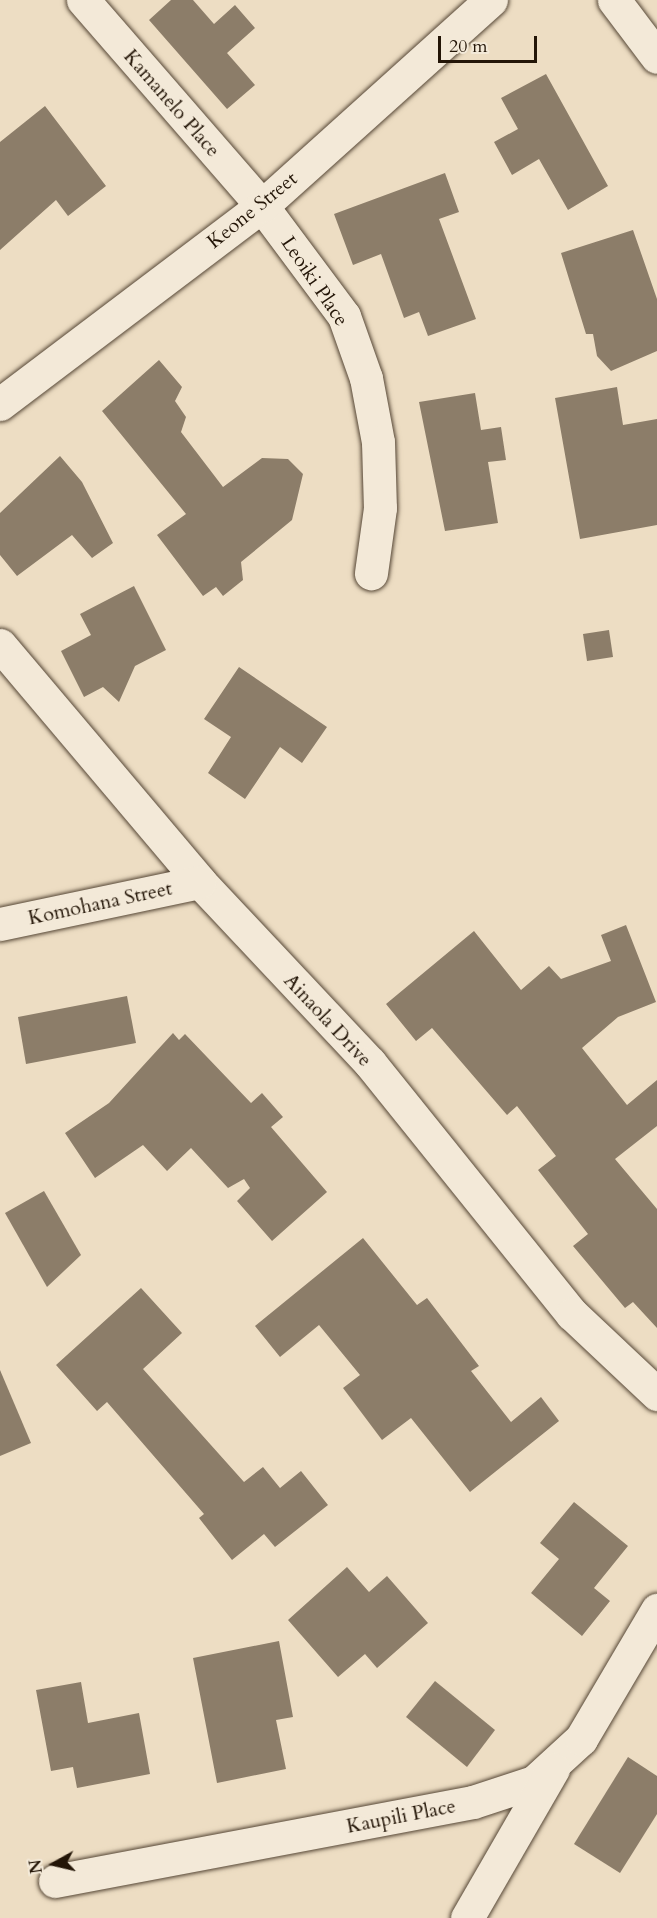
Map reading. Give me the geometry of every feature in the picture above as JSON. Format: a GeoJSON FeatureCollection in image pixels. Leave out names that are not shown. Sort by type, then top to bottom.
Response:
{"type":"FeatureCollection","features":[{"type":"Feature","properties":{"kind":"street","name":"Kamanelo Place"},"geometry":{"type":"LineString","coordinates":[[83,0],[262,206]]}},
{"type":"Feature","properties":{"kind":"street","name":"Keone Street"},"geometry":{"type":"LineString","coordinates":[[0,404],[262,206],[491,0]]}},
{"type":"Feature","properties":{"kind":"street"},"geometry":{"type":"LineString","coordinates":[[614,0],[657,57]]}},
{"type":"Feature","properties":{"kind":"street","name":"Leoiki Place"},"geometry":{"type":"LineString","coordinates":[[262,206],[344,316],[366,378],[378,442],[380,508],[371,573]]}},
{"type":"Feature","properties":{"kind":"street","name":"Ainaola Drive"},"geometry":{"type":"LineString","coordinates":[[0,645],[200,882],[370,1063],[572,1314],[657,1394]]}},
{"type":"Feature","properties":{"kind":"street","name":"Komohana Street"},"geometry":{"type":"LineString","coordinates":[[0,924],[200,882]]}},
{"type":"Feature","properties":{"kind":"street","name":"Kaupili Place"},"geometry":{"type":"LineString","coordinates":[[55,1881],[473,1802],[534,1782],[581,1739],[657,1610]]}},
{"type":"Feature","properties":{"kind":"street"},"geometry":{"type":"LineString","coordinates":[[467,1918],[558,1760]]}},
{"type":"Feature","properties":{"kind":"building"},"geometry":{"type":"Polygon","coordinates":[[[171,0],[193,0],[214,24],[235,5],[255,28],[227,53],[255,85],[227,109],[149,20],[171,0]]]}},
{"type":"Feature","properties":{"kind":"building"},"geometry":{"type":"Polygon","coordinates":[[[546,74],[608,186],[568,210],[539,159],[512,175],[494,142],[518,129],[501,98],[546,74]]]}},
{"type":"Feature","properties":{"kind":"building"},"geometry":{"type":"Polygon","coordinates":[[[45,106],[106,186],[68,216],[56,200],[0,250],[0,142],[45,106]]]}},
{"type":"Feature","properties":{"kind":"building"},"geometry":{"type":"Polygon","coordinates":[[[445,173],[459,212],[439,219],[476,319],[428,336],[419,312],[404,318],[381,254],[353,265],[334,214],[445,173]]]}},
{"type":"Feature","properties":{"kind":"building"},"geometry":{"type":"Polygon","coordinates":[[[633,230],[657,299],[657,351],[611,371],[597,356],[593,334],[586,334],[561,253],[633,230]]]}},
{"type":"Feature","properties":{"kind":"building"},"geometry":{"type":"Polygon","coordinates":[[[159,360],[182,387],[175,401],[186,417],[181,432],[223,487],[262,458],[288,459],[303,474],[292,520],[241,562],[243,580],[223,596],[216,587],[203,596],[157,535],[186,514],[102,411],[159,360]]]}},
{"type":"Feature","properties":{"kind":"building"},"geometry":{"type":"Polygon","coordinates":[[[617,387],[623,425],[657,419],[657,525],[580,539],[555,398],[617,387]]]}},
{"type":"Feature","properties":{"kind":"building"},"geometry":{"type":"Polygon","coordinates":[[[475,393],[481,430],[501,427],[506,460],[488,462],[498,523],[445,531],[419,402],[475,393]]]}},
{"type":"Feature","properties":{"kind":"building"},"geometry":{"type":"Polygon","coordinates":[[[60,456],[82,482],[113,543],[92,558],[72,535],[17,576],[0,555],[0,513],[60,456]]]}},
{"type":"Feature","properties":{"kind":"building"},"geometry":{"type":"Polygon","coordinates":[[[134,586],[166,650],[135,666],[119,702],[103,687],[84,697],[61,651],[91,635],[80,614],[134,586]]]}},
{"type":"Feature","properties":{"kind":"building"},"geometry":{"type":"Polygon","coordinates":[[[609,630],[613,657],[587,661],[583,634],[609,630]]]}},
{"type":"Feature","properties":{"kind":"building"},"geometry":{"type":"Polygon","coordinates":[[[239,667],[327,727],[302,763],[280,747],[245,799],[208,773],[231,737],[204,719],[239,667]]]}},
{"type":"Feature","properties":{"kind":"building"},"geometry":{"type":"Polygon","coordinates":[[[626,925],[656,1002],[618,1017],[582,1048],[627,1105],[657,1080],[657,1126],[615,1159],[657,1209],[657,1328],[633,1302],[625,1308],[573,1246],[588,1234],[538,1170],[556,1156],[517,1106],[507,1115],[432,1028],[416,1041],[386,1004],[474,931],[521,990],[549,966],[561,979],[611,961],[601,935],[626,925]]]}},
{"type":"Feature","properties":{"kind":"building"},"geometry":{"type":"Polygon","coordinates":[[[127,996],[136,1043],[26,1064],[18,1017],[127,996]]]}},
{"type":"Feature","properties":{"kind":"building"},"geometry":{"type":"Polygon","coordinates":[[[173,1033],[179,1040],[185,1034],[251,1103],[262,1093],[283,1117],[271,1127],[327,1192],[272,1241],[237,1201],[250,1188],[244,1179],[228,1188],[191,1148],[167,1171],[143,1145],[95,1178],[65,1133],[109,1103],[173,1033]]]}},
{"type":"Feature","properties":{"kind":"building"},"geometry":{"type":"Polygon","coordinates":[[[44,1191],[81,1255],[47,1287],[5,1213],[44,1191]]]}},
{"type":"Feature","properties":{"kind":"building"},"geometry":{"type":"Polygon","coordinates":[[[363,1238],[417,1305],[427,1298],[479,1366],[471,1371],[511,1422],[541,1397],[559,1421],[470,1492],[411,1418],[382,1440],[343,1388],[360,1375],[319,1325],[280,1357],[255,1326],[363,1238]]]}},
{"type":"Feature","properties":{"kind":"building"},"geometry":{"type":"Polygon","coordinates":[[[141,1288],[182,1333],[143,1369],[244,1482],[263,1467],[280,1488],[301,1471],[328,1505],[275,1547],[264,1534],[232,1560],[199,1518],[204,1514],[107,1402],[97,1411],[56,1365],[141,1288]]]}},
{"type":"Feature","properties":{"kind":"building"},"geometry":{"type":"Polygon","coordinates":[[[0,1370],[31,1443],[0,1456],[0,1370]]]}},
{"type":"Feature","properties":{"kind":"building"},"geometry":{"type":"Polygon","coordinates":[[[574,1502],[628,1546],[594,1588],[610,1601],[582,1636],[531,1593],[559,1559],[540,1543],[574,1502]]]}},
{"type":"Feature","properties":{"kind":"building"},"geometry":{"type":"Polygon","coordinates":[[[347,1567],[369,1592],[387,1576],[428,1623],[377,1668],[365,1654],[338,1677],[288,1620],[347,1567]]]}},
{"type":"Feature","properties":{"kind":"building"},"geometry":{"type":"Polygon","coordinates":[[[279,1641],[293,1717],[276,1720],[286,1769],[217,1783],[193,1658],[279,1641]]]}},
{"type":"Feature","properties":{"kind":"building"},"geometry":{"type":"Polygon","coordinates":[[[435,1681],[495,1730],[467,1767],[406,1717],[435,1681]]]}},
{"type":"Feature","properties":{"kind":"building"},"geometry":{"type":"Polygon","coordinates":[[[81,1682],[88,1723],[139,1713],[150,1774],[77,1788],[73,1767],[51,1771],[36,1690],[81,1682]]]}},
{"type":"Feature","properties":{"kind":"building"},"geometry":{"type":"Polygon","coordinates":[[[628,1757],[657,1776],[657,1814],[620,1873],[574,1844],[628,1757]]]}}]}
